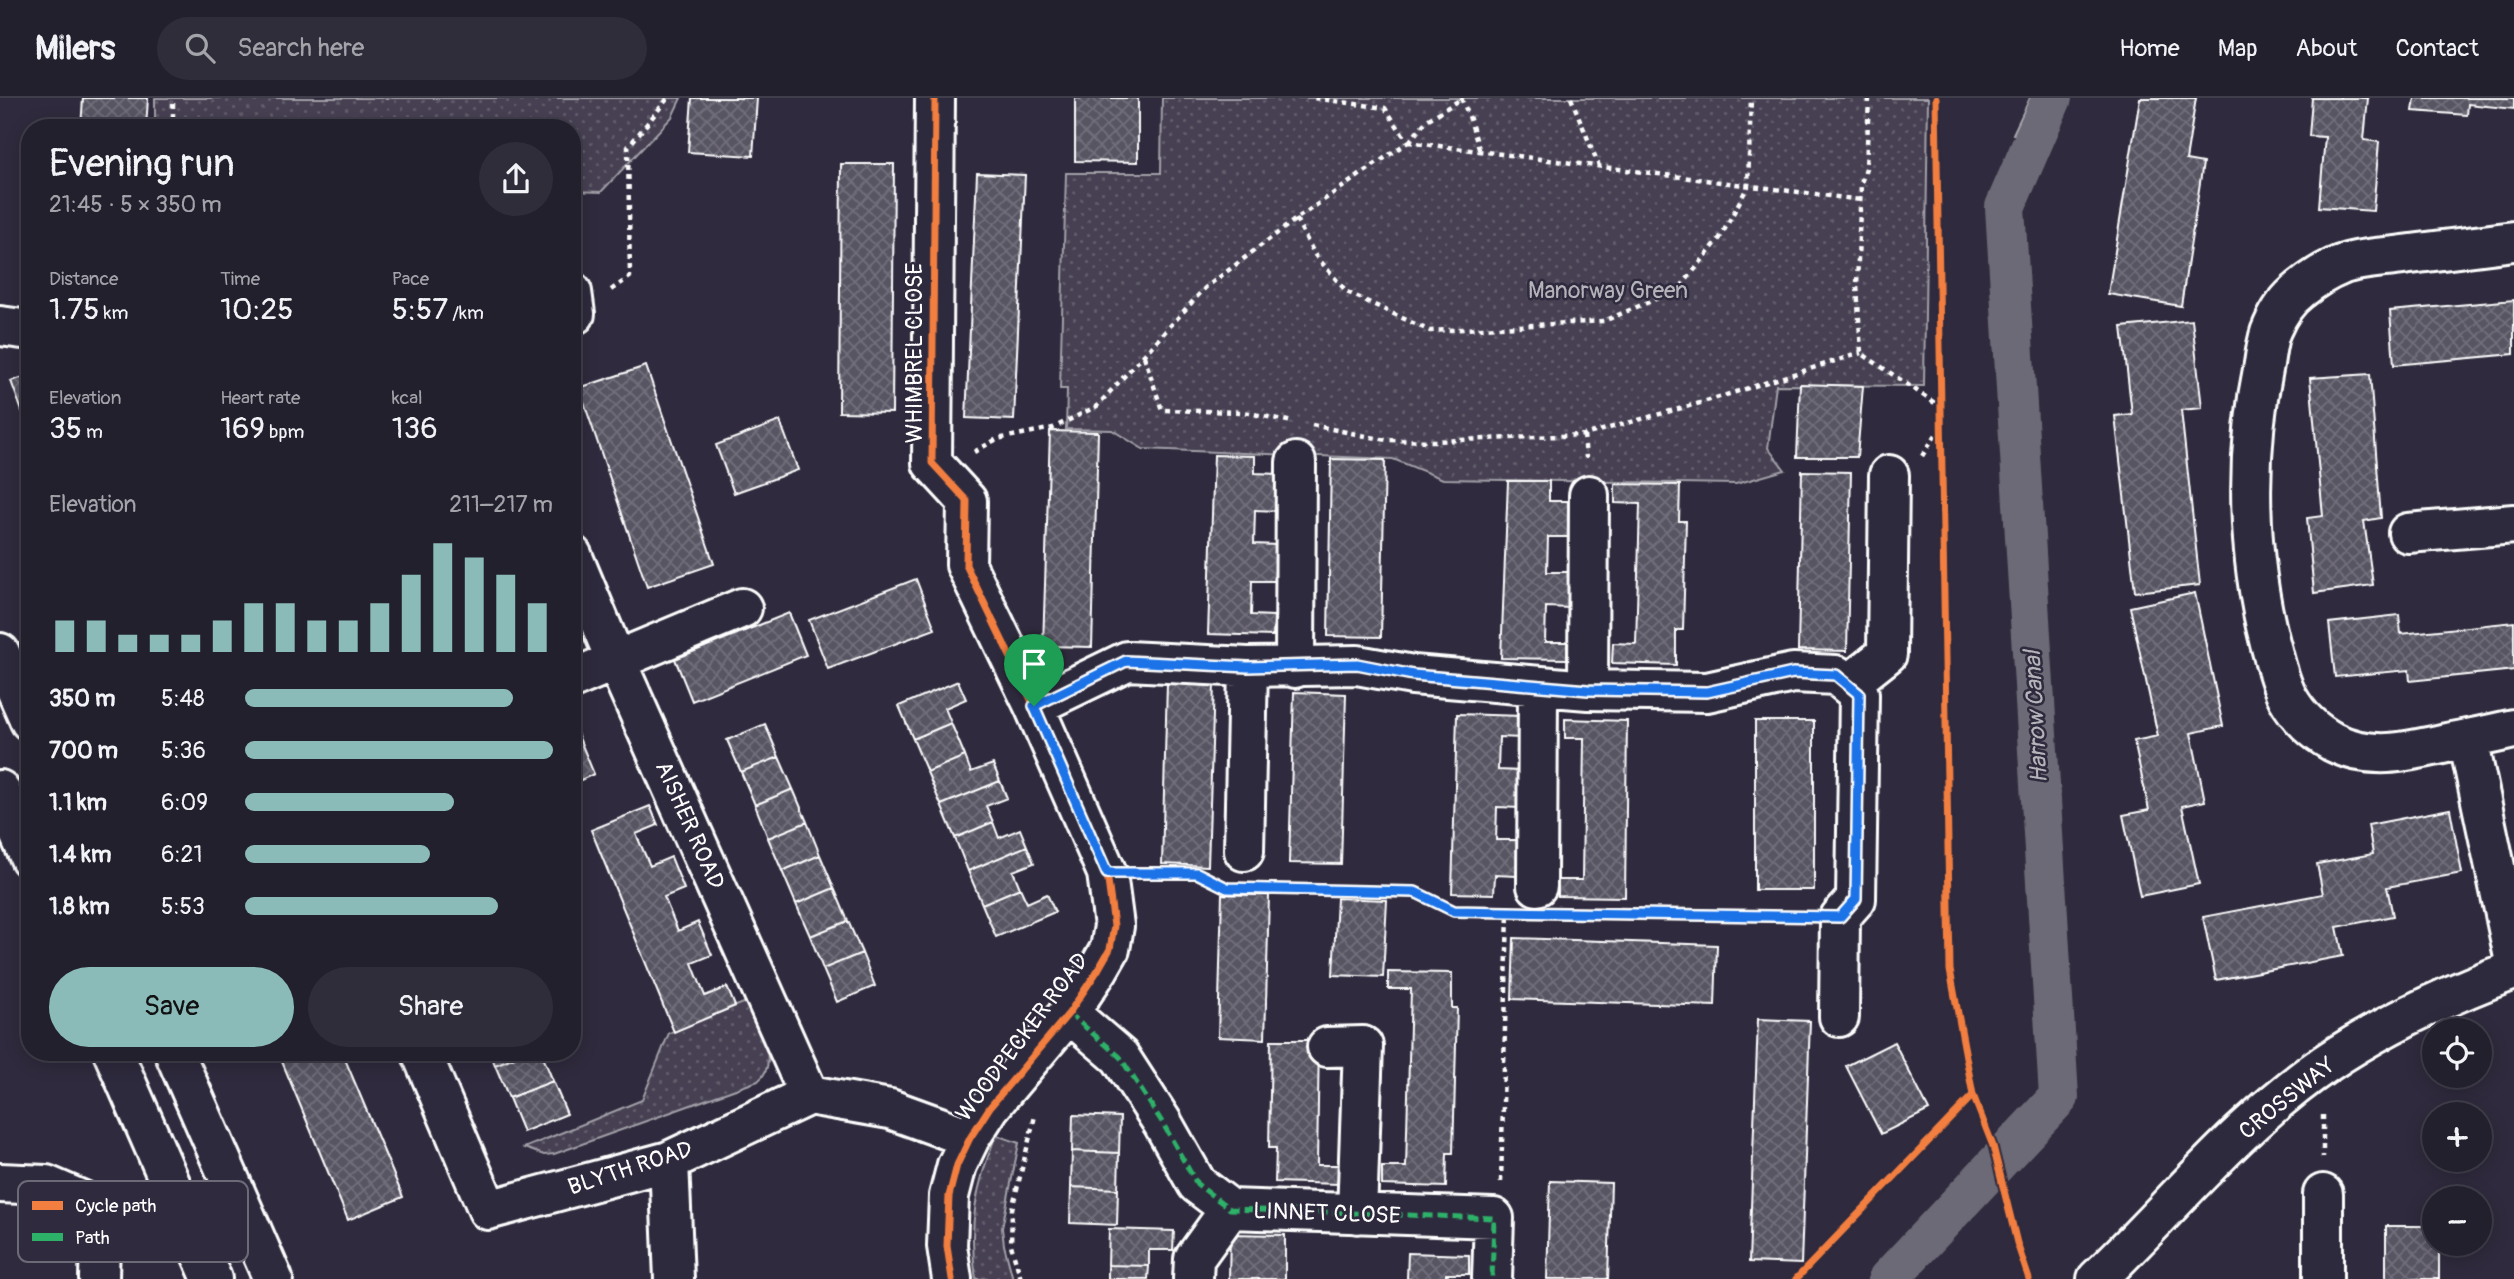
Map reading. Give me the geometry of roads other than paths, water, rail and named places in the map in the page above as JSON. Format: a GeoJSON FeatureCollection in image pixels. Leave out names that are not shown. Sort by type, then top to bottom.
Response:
{"type":"FeatureCollection","features":[{"type":"Feature","properties":{"kind":"street","name":"WHIMBREL CLOSE"},"geometry":{"type":"LineString","coordinates":[[935,98],[932,463],[967,501],[966,565],[1034,706]]}},
{"type":"Feature","properties":{"kind":"street"},"geometry":{"type":"LineString","coordinates":[[2514,241],[2341,265],[2297,292],[2282,309],[2271,330],[2255,425],[2251,474],[2257,576],[2266,628],[2280,680],[2288,699],[2300,716],[2315,730],[2333,741],[2352,750],[2373,754],[2393,755],[2514,729]]}},
{"type":"Feature","properties":{"kind":"street"},"geometry":{"type":"LineString","coordinates":[[0,326],[21,329]]}},
{"type":"Feature","properties":{"kind":"street"},"geometry":{"type":"LineString","coordinates":[[1295,668],[1296,462]]}},
{"type":"Feature","properties":{"kind":"street"},"geometry":{"type":"LineString","coordinates":[[1848,685],[1886,654],[1889,475]]}},
{"type":"Feature","properties":{"kind":"street"},"geometry":{"type":"LineString","coordinates":[[1588,690],[1589,495]]}},
{"type":"Feature","properties":{"kind":"street"},"geometry":{"type":"LineString","coordinates":[[2408,533],[2514,524]]}},
{"type":"Feature","properties":{"kind":"street","name":"AISHER ROAD"},"geometry":{"type":"LineString","coordinates":[[581,576],[809,1095]]}},
{"type":"Feature","properties":{"kind":"street"},"geometry":{"type":"LineString","coordinates":[[581,675],[742,608]]}},
{"type":"Feature","properties":{"kind":"street"},"geometry":{"type":"LineString","coordinates":[[0,653],[21,701]]}},
{"type":"Feature","properties":{"kind":"street"},"geometry":{"type":"LineString","coordinates":[[1034,706],[1126,661],[1295,668],[1357,664],[1413,675],[1588,690],[1707,692],[1793,673],[1836,675],[1859,694],[1848,908],[1839,1017]]}},
{"type":"Feature","properties":{"kind":"street"},"geometry":{"type":"LineString","coordinates":[[1244,850],[1248,667]]}},
{"type":"Feature","properties":{"kind":"street"},"geometry":{"type":"LineString","coordinates":[[1538,687],[1540,904]]}},
{"type":"Feature","properties":{"kind":"street","name":"WOODPECKER ROAD"},"geometry":{"type":"LineString","coordinates":[[952,1279],[947,1246],[949,1196],[957,1165],[970,1138],[998,1097],[1069,1013],[1110,949],[1114,926],[1107,873],[1034,706]]}},
{"type":"Feature","properties":{"kind":"street"},"geometry":{"type":"LineString","coordinates":[[2468,739],[2514,957]]}},
{"type":"Feature","properties":{"kind":"street"},"geometry":{"type":"LineString","coordinates":[[0,790],[21,838]]}},
{"type":"Feature","properties":{"kind":"street","name":"CROSSWAY"},"geometry":{"type":"LineString","coordinates":[[2097,1279],[2251,1124],[2323,1066],[2416,1011],[2514,970]]}},
{"type":"Feature","properties":{"kind":"street","name":"LINNET CLOSE"},"geometry":{"type":"LineString","coordinates":[[1069,1013],[1120,1057],[1162,1122],[1197,1184],[1230,1209],[1494,1218],[1492,1279]]}},
{"type":"Feature","properties":{"kind":"street"},"geometry":{"type":"LineString","coordinates":[[1327,1047],[1363,1046],[1357,1214]]}},
{"type":"Feature","properties":{"kind":"street"},"geometry":{"type":"LineString","coordinates":[[117,1061],[169,1181]]}},
{"type":"Feature","properties":{"kind":"street"},"geometry":{"type":"LineString","coordinates":[[178,1061],[231,1181]]}},
{"type":"Feature","properties":{"kind":"street","name":"BLYTH ROAD"},"geometry":{"type":"LineString","coordinates":[[425,1061],[488,1210],[669,1161],[809,1095]]}},
{"type":"Feature","properties":{"kind":"street"},"geometry":{"type":"LineString","coordinates":[[809,1095],[890,1108],[970,1138]]}},
{"type":"Feature","properties":{"kind":"street"},"geometry":{"type":"LineString","coordinates":[[669,1161],[674,1279]]}},
{"type":"Feature","properties":{"kind":"street"},"geometry":{"type":"LineString","coordinates":[[0,1183],[18,1184]]}},
{"type":"Feature","properties":{"kind":"street"},"geometry":{"type":"LineString","coordinates":[[2323,1194],[2323,1279]]}},
{"type":"Feature","properties":{"kind":"street"},"geometry":{"type":"LineString","coordinates":[[1193,1279],[1194,1259],[1230,1209]]}},
{"type":"Feature","properties":{"kind":"street"},"geometry":{"type":"LineString","coordinates":[[248,1220],[274,1279]]}},
{"type":"Feature","properties":{"kind":"street"},"geometry":{"type":"LineString","coordinates":[[205,1262],[212,1279]]}},
{"type":"Feature","properties":{"kind":"water"},"geometry":{"type":"Polygon","coordinates":[[[2030,98],[2066,98],[2042,144],[2013,134],[2030,98]]]}},
{"type":"Feature","properties":{"kind":"waterway","name":"Harrow Canal"},"geometry":{"type":"LineString","coordinates":[[1888,1279],[2059,1097],[2005,207],[2052,98]]}},
{"type":"Feature","properties":{"kind":"park label","name":"Manorway Green"},"geometry":{"type":"Point","coordinates":[1608,290]}}]}
